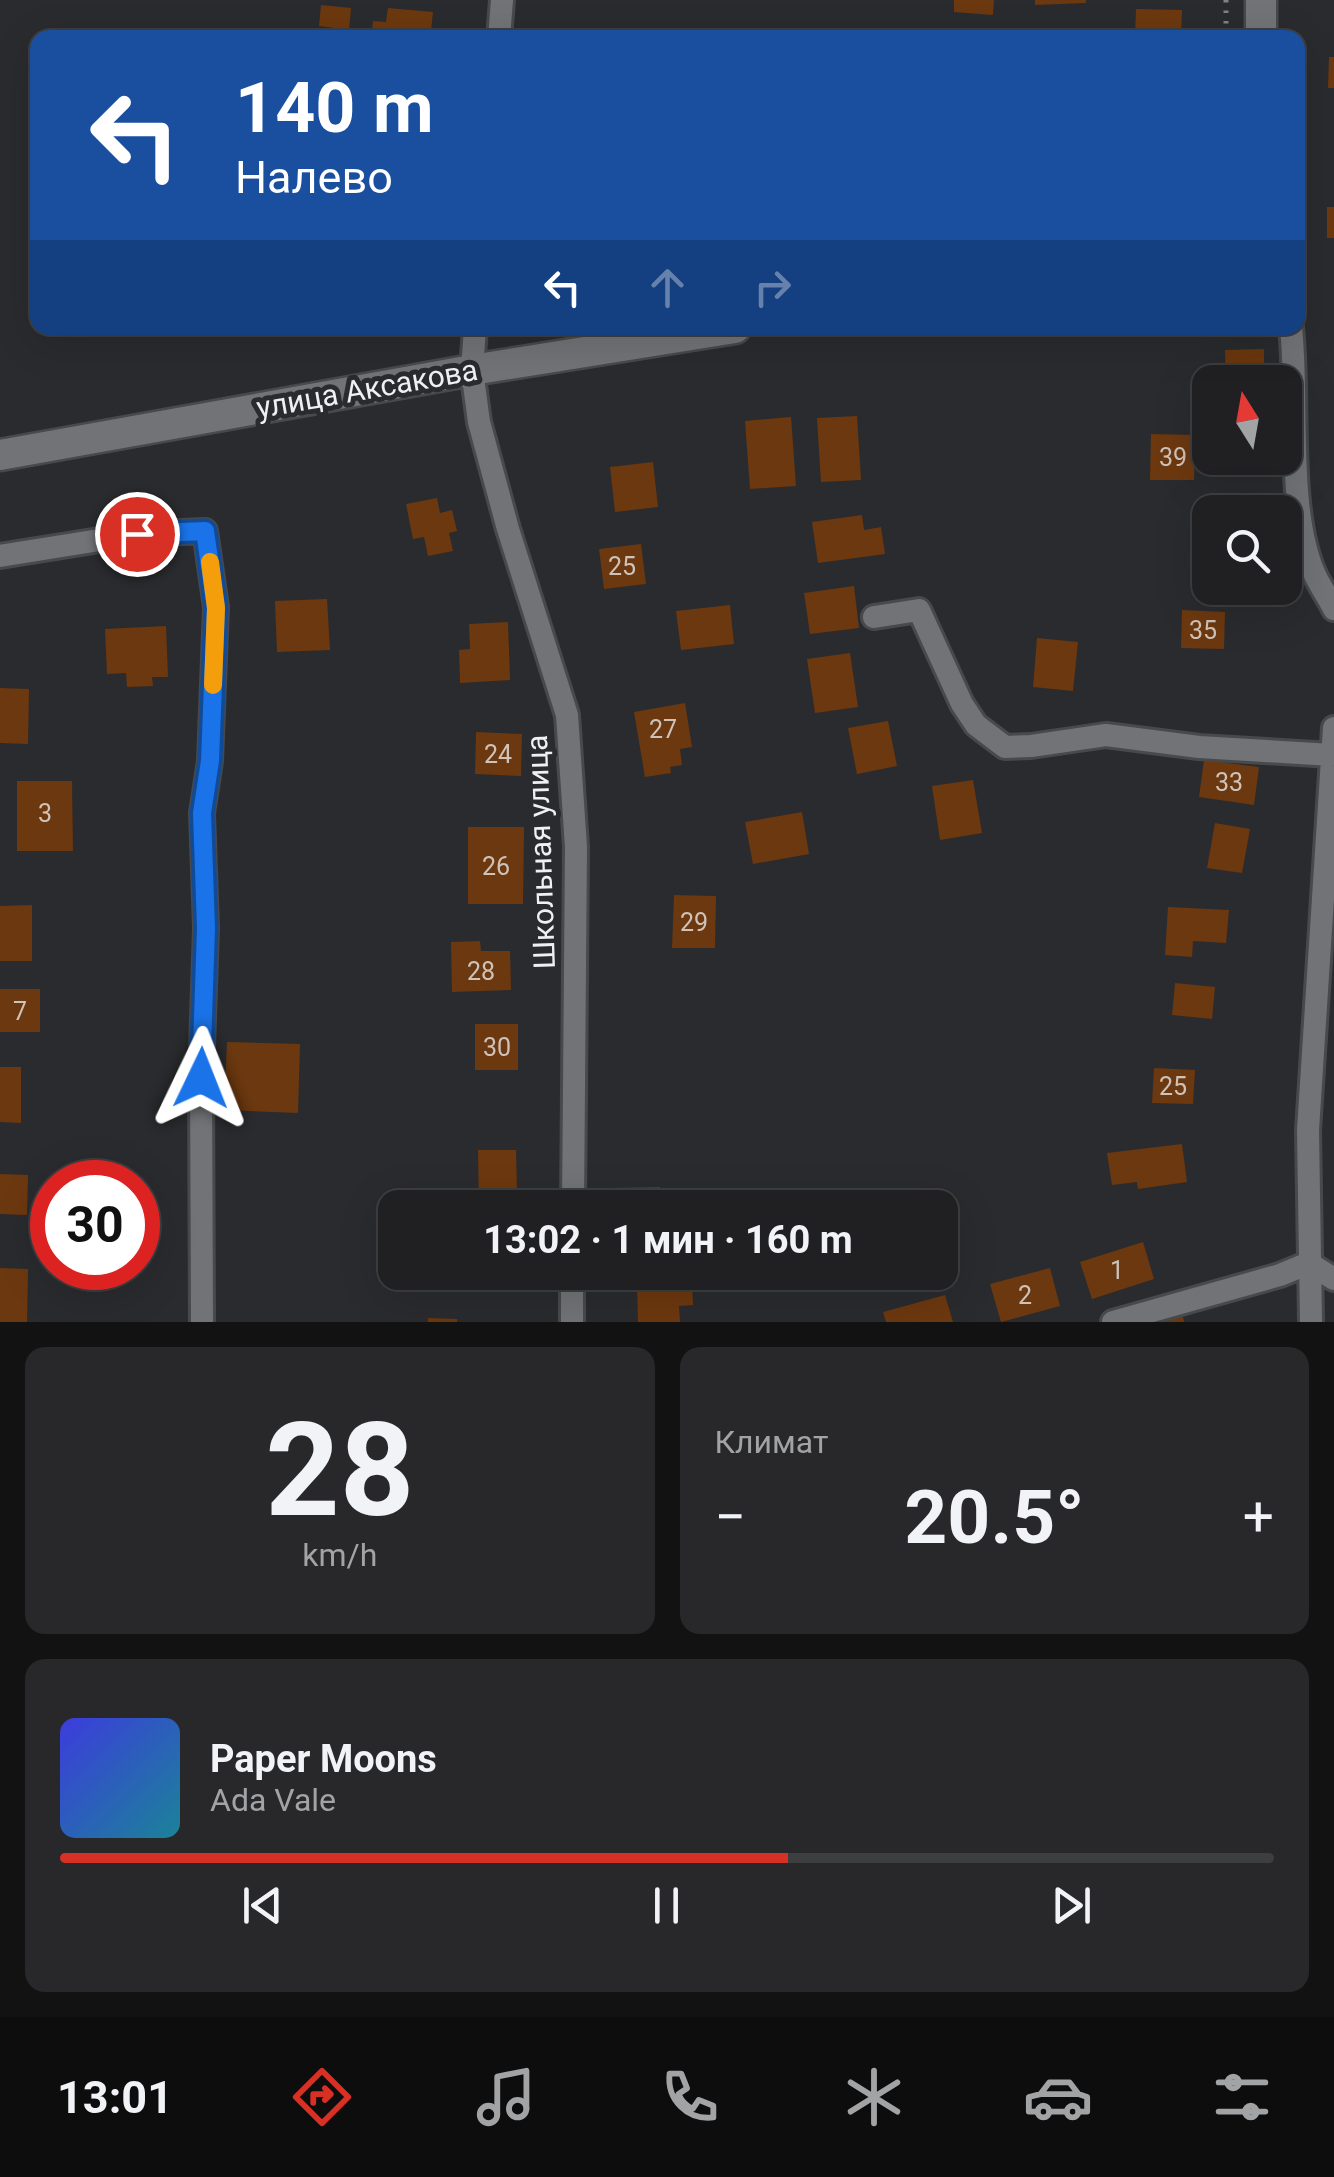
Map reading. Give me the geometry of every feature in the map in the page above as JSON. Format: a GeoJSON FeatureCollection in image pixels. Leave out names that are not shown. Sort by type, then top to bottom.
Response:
{"type":"FeatureCollection","features":[{"type":"Feature","properties":{"kind":"street"},"geometry":{"type":"LineString","coordinates":[[500,30],[502,0]]}},
{"type":"Feature","properties":{"kind":"street"},"geometry":{"type":"LineString","coordinates":[[1261,0],[1261,30]]}},
{"type":"Feature","properties":{"kind":"street","name":"Школьная улица"},"geometry":{"type":"LineString","coordinates":[[474,335],[472,370],[480,422],[508,528],[567,715],[576,846],[573,1190]]}},
{"type":"Feature","properties":{"kind":"street","name":"улица Аксакова"},"geometry":{"type":"LineString","coordinates":[[0,455],[472,370],[691,335]]}},
{"type":"Feature","properties":{"kind":"street"},"geometry":{"type":"LineString","coordinates":[[1290,335],[1303,534],[1314,573],[1334,608]]}},
{"type":"Feature","properties":{"kind":"street"},"geometry":{"type":"LineString","coordinates":[[0,556],[137,534],[205,531],[216,608],[210,761],[202,813],[206,928],[201,1078],[202,1322]]}},
{"type":"Feature","properties":{"kind":"street"},"geometry":{"type":"LineString","coordinates":[[874,616],[918,610],[976,725],[1004,747],[1106,735],[1199,747],[1332,755]]}},
{"type":"Feature","properties":{"kind":"street"},"geometry":{"type":"LineString","coordinates":[[1310,1322],[1308,1130],[1334,728]]}},
{"type":"Feature","properties":{"kind":"street"},"geometry":{"type":"LineString","coordinates":[[1309,1263],[1334,1279]]}},
{"type":"Feature","properties":{"kind":"street"},"geometry":{"type":"LineString","coordinates":[[1112,1322],[1280,1275],[1309,1263]]}},
{"type":"Feature","properties":{"kind":"street"},"geometry":{"type":"LineString","coordinates":[[572,1290],[572,1322]]}},
{"type":"Feature","properties":{"kind":"path"},"geometry":{"type":"LineString","coordinates":[[1226,0],[1226,30]]}},
{"type":"Feature","properties":{"kind":"building"},"geometry":{"type":"Polygon","coordinates":[[[954,0],[994,0],[993,15],[954,12],[954,0]]]}},
{"type":"Feature","properties":{"kind":"building"},"geometry":{"type":"Polygon","coordinates":[[[1035,0],[1086,0],[1086,3],[1035,5],[1035,0]]]}},
{"type":"Feature","properties":{"kind":"building"},"geometry":{"type":"Polygon","coordinates":[[[321,5],[351,8],[349,30],[319,26],[321,5]]]}},
{"type":"Feature","properties":{"kind":"building"},"geometry":{"type":"Polygon","coordinates":[[[388,8],[433,12],[431,30],[372,30],[373,21],[386,22],[388,8]]]}},
{"type":"Feature","properties":{"kind":"building"},"geometry":{"type":"Polygon","coordinates":[[[1136,9],[1182,10],[1181,30],[1135,30],[1136,9]]]}},
{"type":"Feature","properties":{"kind":"building"},"geometry":{"type":"Polygon","coordinates":[[[1329,57],[1334,57],[1334,88],[1328,88],[1329,57]]]}},
{"type":"Feature","properties":{"kind":"building"},"geometry":{"type":"Polygon","coordinates":[[[1327,207],[1334,207],[1334,238],[1327,238],[1327,207]]]}},
{"type":"Feature","properties":{"kind":"building"},"geometry":{"type":"Polygon","coordinates":[[[1264,349],[1264,365],[1225,365],[1225,350],[1264,349]]]}},
{"type":"Feature","properties":{"kind":"building"},"geometry":{"type":"Polygon","coordinates":[[[857,416],[861,480],[821,482],[817,418],[857,416]]]}},
{"type":"Feature","properties":{"kind":"building"},"geometry":{"type":"Polygon","coordinates":[[[791,417],[796,486],[750,489],[745,421],[791,417]]]}},
{"type":"Feature","properties":{"kind":"building"},"geometry":{"type":"Polygon","coordinates":[[[1151,434],[1192,435],[1194,480],[1150,480],[1151,434]]]}},
{"type":"Feature","properties":{"kind":"building"},"geometry":{"type":"Polygon","coordinates":[[[653,462],[658,507],[615,512],[610,467],[653,462]]]}},
{"type":"Feature","properties":{"kind":"building"},"geometry":{"type":"Polygon","coordinates":[[[437,498],[440,513],[452,510],[457,531],[449,533],[453,551],[428,556],[424,537],[413,539],[406,504],[437,498]]]}},
{"type":"Feature","properties":{"kind":"building"},"geometry":{"type":"Polygon","coordinates":[[[862,515],[864,530],[881,527],[885,554],[818,563],[812,522],[862,515]]]}},
{"type":"Feature","properties":{"kind":"building"},"geometry":{"type":"Polygon","coordinates":[[[641,544],[646,584],[604,589],[599,549],[641,544]]]}},
{"type":"Feature","properties":{"kind":"building"},"geometry":{"type":"Polygon","coordinates":[[[854,586],[859,628],[810,634],[804,593],[854,586]]]}},
{"type":"Feature","properties":{"kind":"building"},"geometry":{"type":"Polygon","coordinates":[[[327,599],[330,650],[277,652],[275,601],[327,599]]]}},
{"type":"Feature","properties":{"kind":"building"},"geometry":{"type":"Polygon","coordinates":[[[730,605],[734,644],[681,650],[676,611],[730,605]]]}},
{"type":"Feature","properties":{"kind":"building"},"geometry":{"type":"Polygon","coordinates":[[[1182,610],[1225,612],[1224,649],[1181,648],[1182,610]]]}},
{"type":"Feature","properties":{"kind":"building"},"geometry":{"type":"Polygon","coordinates":[[[508,622],[510,680],[460,683],[459,650],[470,649],[469,624],[508,622]]]}},
{"type":"Feature","properties":{"kind":"building"},"geometry":{"type":"Polygon","coordinates":[[[166,626],[168,677],[152,677],[153,686],[127,687],[126,673],[107,674],[105,629],[166,626]]]}},
{"type":"Feature","properties":{"kind":"building"},"geometry":{"type":"Polygon","coordinates":[[[1037,638],[1078,642],[1073,691],[1033,687],[1037,638]]]}},
{"type":"Feature","properties":{"kind":"building"},"geometry":{"type":"Polygon","coordinates":[[[850,653],[858,707],[815,713],[807,659],[850,653]]]}},
{"type":"Feature","properties":{"kind":"building"},"geometry":{"type":"Polygon","coordinates":[[[0,688],[29,689],[28,744],[0,743],[0,688]]]}},
{"type":"Feature","properties":{"kind":"building"},"geometry":{"type":"Polygon","coordinates":[[[685,703],[692,747],[680,749],[682,765],[670,767],[671,773],[645,777],[634,712],[685,703]]]}},
{"type":"Feature","properties":{"kind":"building"},"geometry":{"type":"Polygon","coordinates":[[[888,721],[897,766],[857,774],[848,728],[888,721]]]}},
{"type":"Feature","properties":{"kind":"building"},"geometry":{"type":"Polygon","coordinates":[[[476,732],[522,734],[521,776],[475,774],[476,732]]]}},
{"type":"Feature","properties":{"kind":"building"},"geometry":{"type":"Polygon","coordinates":[[[1204,760],[1259,767],[1254,805],[1199,797],[1204,760]]]}},
{"type":"Feature","properties":{"kind":"building"},"geometry":{"type":"Polygon","coordinates":[[[973,780],[982,833],[940,840],[932,786],[973,780]]]}},
{"type":"Feature","properties":{"kind":"building"},"geometry":{"type":"Polygon","coordinates":[[[17,781],[72,781],[73,851],[17,851],[17,781]]]}},
{"type":"Feature","properties":{"kind":"building"},"geometry":{"type":"Polygon","coordinates":[[[802,812],[809,854],[753,864],[745,822],[802,812]]]}},
{"type":"Feature","properties":{"kind":"building"},"geometry":{"type":"Polygon","coordinates":[[[1215,823],[1250,829],[1242,873],[1207,868],[1215,823]]]}},
{"type":"Feature","properties":{"kind":"building"},"geometry":{"type":"Polygon","coordinates":[[[468,827],[524,827],[523,904],[468,904],[468,827]]]}},
{"type":"Feature","properties":{"kind":"building"},"geometry":{"type":"Polygon","coordinates":[[[674,895],[716,896],[715,948],[672,948],[674,895]]]}},
{"type":"Feature","properties":{"kind":"building"},"geometry":{"type":"Polygon","coordinates":[[[32,905],[32,961],[0,961],[0,906],[32,905]]]}},
{"type":"Feature","properties":{"kind":"building"},"geometry":{"type":"Polygon","coordinates":[[[1168,907],[1229,910],[1226,943],[1193,941],[1192,957],[1165,955],[1168,907]]]}},
{"type":"Feature","properties":{"kind":"building"},"geometry":{"type":"Polygon","coordinates":[[[480,941],[481,951],[510,951],[511,990],[452,992],[451,942],[480,941]]]}},
{"type":"Feature","properties":{"kind":"building"},"geometry":{"type":"Polygon","coordinates":[[[1175,983],[1215,987],[1212,1019],[1172,1015],[1175,983]]]}},
{"type":"Feature","properties":{"kind":"building"},"geometry":{"type":"Polygon","coordinates":[[[0,989],[40,989],[40,1032],[0,1032],[0,989]]]}},
{"type":"Feature","properties":{"kind":"building"},"geometry":{"type":"Polygon","coordinates":[[[475,1024],[518,1024],[518,1070],[475,1070],[475,1024]]]}},
{"type":"Feature","properties":{"kind":"building"},"geometry":{"type":"Polygon","coordinates":[[[227,1042],[300,1044],[298,1113],[224,1110],[227,1042]]]}},
{"type":"Feature","properties":{"kind":"building"},"geometry":{"type":"Polygon","coordinates":[[[0,1067],[21,1067],[21,1123],[0,1122],[0,1067]]]}},
{"type":"Feature","properties":{"kind":"building"},"geometry":{"type":"Polygon","coordinates":[[[1154,1068],[1195,1070],[1193,1104],[1152,1103],[1154,1068]]]}},
{"type":"Feature","properties":{"kind":"building"},"geometry":{"type":"Polygon","coordinates":[[[1182,1144],[1187,1182],[1138,1189],[1137,1182],[1112,1185],[1107,1153],[1182,1144]]]}},
{"type":"Feature","properties":{"kind":"building"},"geometry":{"type":"Polygon","coordinates":[[[478,1150],[516,1150],[517,1190],[479,1190],[478,1150]]]}},
{"type":"Feature","properties":{"kind":"building"},"geometry":{"type":"Polygon","coordinates":[[[0,1174],[28,1175],[27,1215],[0,1214],[0,1174]]]}},
{"type":"Feature","properties":{"kind":"building"},"geometry":{"type":"Polygon","coordinates":[[[660,1187],[660,1190],[611,1190],[660,1187]]]}},
{"type":"Feature","properties":{"kind":"building"},"geometry":{"type":"Polygon","coordinates":[[[1143,1242],[1154,1279],[1092,1299],[1080,1262],[1143,1242]]]}},
{"type":"Feature","properties":{"kind":"building"},"geometry":{"type":"Polygon","coordinates":[[[0,1268],[28,1269],[27,1322],[0,1322],[0,1268]]]}},
{"type":"Feature","properties":{"kind":"building"},"geometry":{"type":"Polygon","coordinates":[[[1050,1268],[1060,1306],[1001,1322],[990,1284],[1050,1268]]]}},
{"type":"Feature","properties":{"kind":"building"},"geometry":{"type":"Polygon","coordinates":[[[637,1290],[692,1290],[693,1305],[679,1306],[680,1322],[638,1322],[637,1290]]]}},
{"type":"Feature","properties":{"kind":"building"},"geometry":{"type":"Polygon","coordinates":[[[945,1295],[953,1322],[886,1322],[883,1312],[945,1295]]]}},
{"type":"Feature","properties":{"kind":"building"},"geometry":{"type":"Polygon","coordinates":[[[1182,1311],[1184,1322],[1142,1322],[1182,1311]]]}},
{"type":"Feature","properties":{"kind":"building"},"geometry":{"type":"Polygon","coordinates":[[[428,1318],[457,1319],[457,1322],[428,1322],[428,1318]]]}},
{"type":"Feature","properties":{"kind":"slow traffic"},"geometry":{"type":"LineString","coordinates":[[210,562],[216,608],[213,685]]}},
{"type":"Feature","properties":{"kind":"route"},"geometry":{"type":"LineString","coordinates":[[137,534],[205,531],[212,571],[216,608],[210,761],[202,813],[206,928],[201,1078]]}}]}
